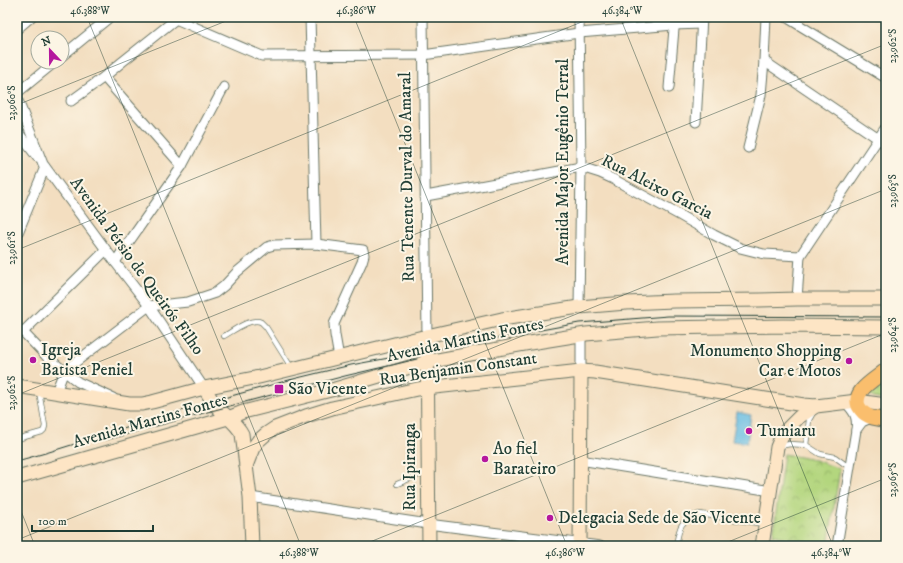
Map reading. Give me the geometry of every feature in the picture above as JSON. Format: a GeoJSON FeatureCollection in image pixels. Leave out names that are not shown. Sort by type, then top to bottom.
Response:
{"type":"FeatureCollection","features":[{"type":"Feature","properties":{"kind":"main road","name":"Avenida Martins Fontes"},"geometry":{"type":"LineString","coordinates":[[17,386],[124,403],[142,404],[204,388],[259,377],[503,319],[580,307],[650,301],[886,299]]}},
{"type":"Feature","properties":{"kind":"main road","name":"Avenida Martins Fontes"},"geometry":{"type":"LineString","coordinates":[[760,300],[806,306],[886,307]]}},
{"type":"Feature","properties":{"kind":"main road","name":"Avenida Martins Fontes"},"geometry":{"type":"LineString","coordinates":[[17,478],[427,362],[530,343],[581,335],[657,328],[783,326],[886,327]]}},
{"type":"Feature","properties":{"kind":"main road"},"geometry":{"type":"LineString","coordinates":[[427,336],[427,388]]}},
{"type":"Feature","properties":{"kind":"main road"},"geometry":{"type":"LineString","coordinates":[[851,401],[865,386],[886,370]]}},
{"type":"Feature","properties":{"kind":"main road"},"geometry":{"type":"LineString","coordinates":[[580,544],[581,371]]}},
{"type":"Feature","properties":{"kind":"main road","name":"Rua Benjamin Constant"},"geometry":{"type":"LineString","coordinates":[[246,466],[253,448],[266,434],[275,428],[332,408],[427,388],[581,371],[816,406]]}},
{"type":"Feature","properties":{"kind":"main road"},"geometry":{"type":"LineString","coordinates":[[204,388],[216,405],[239,427],[242,434],[250,497],[252,546]]}},
{"type":"Feature","properties":{"kind":"main road","name":"Rua Ipiranga"},"geometry":{"type":"LineString","coordinates":[[427,388],[429,546]]}},
{"type":"Feature","properties":{"kind":"main road"},"geometry":{"type":"LineString","coordinates":[[851,401],[858,406],[866,416],[886,420]]}},
{"type":"Feature","properties":{"kind":"main road"},"geometry":{"type":"LineString","coordinates":[[762,546],[777,447],[788,428],[799,417],[816,406],[851,401],[886,405]]}},
{"type":"Feature","properties":{"kind":"street"},"geometry":{"type":"LineString","coordinates":[[17,29],[31,17]]}},
{"type":"Feature","properties":{"kind":"street"},"geometry":{"type":"LineString","coordinates":[[70,50],[110,17]]}},
{"type":"Feature","properties":{"kind":"street"},"geometry":{"type":"LineString","coordinates":[[310,17],[316,244]]}},
{"type":"Feature","properties":{"kind":"street","name":"Rua Tenente Durval do Amaral"},"geometry":{"type":"LineString","coordinates":[[423,17],[427,336]]}},
{"type":"Feature","properties":{"kind":"street","name":"Avenida Major Eugênio Terral"},"geometry":{"type":"LineString","coordinates":[[579,17],[578,34],[581,167],[580,307]]}},
{"type":"Feature","properties":{"kind":"street"},"geometry":{"type":"LineString","coordinates":[[748,148],[761,95],[766,17]]}},
{"type":"Feature","properties":{"kind":"street"},"geometry":{"type":"LineString","coordinates":[[71,101],[104,77],[174,18],[262,56],[423,55],[674,21],[701,20],[696,122]]}},
{"type":"Feature","properties":{"kind":"street"},"geometry":{"type":"LineString","coordinates":[[792,19],[886,78]]}},
{"type":"Feature","properties":{"kind":"street"},"geometry":{"type":"LineString","coordinates":[[669,88],[674,21]]}},
{"type":"Feature","properties":{"kind":"street"},"geometry":{"type":"LineString","coordinates":[[764,61],[886,144]]}},
{"type":"Feature","properties":{"kind":"street"},"geometry":{"type":"LineString","coordinates":[[17,93],[45,70]]}},
{"type":"Feature","properties":{"kind":"street"},"geometry":{"type":"LineString","coordinates":[[104,77],[182,166]]}},
{"type":"Feature","properties":{"kind":"street"},"geometry":{"type":"LineString","coordinates":[[115,262],[182,166],[224,87]]}},
{"type":"Feature","properties":{"kind":"street","name":"Avenida Pérsio de Queirós Filho"},"geometry":{"type":"LineString","coordinates":[[17,98],[20,117],[44,165]]}},
{"type":"Feature","properties":{"kind":"street"},"geometry":{"type":"LineString","coordinates":[[797,299],[800,256],[886,126]]}},
{"type":"Feature","properties":{"kind":"street","name":"Avenida Pérsio de Queirós Filho"},"geometry":{"type":"LineString","coordinates":[[17,132],[44,165],[149,306],[204,388]]}},
{"type":"Feature","properties":{"kind":"street"},"geometry":{"type":"LineString","coordinates":[[17,235],[44,165]]}},
{"type":"Feature","properties":{"kind":"street","name":"Rua Aleixo Garcia"},"geometry":{"type":"LineString","coordinates":[[426,196],[581,167],[613,179],[740,248],[764,254],[800,256]]}},
{"type":"Feature","properties":{"kind":"street"},"geometry":{"type":"LineString","coordinates":[[56,392],[64,371],[149,306],[188,302],[215,293],[255,257],[267,248],[274,245],[316,244],[363,250],[364,255],[362,262],[334,324],[339,358]]}},
{"type":"Feature","properties":{"kind":"street"},"geometry":{"type":"LineString","coordinates":[[106,250],[20,330],[46,356],[78,382],[124,403]]}},
{"type":"Feature","properties":{"kind":"street"},"geometry":{"type":"LineString","coordinates":[[581,335],[581,371]]}},
{"type":"Feature","properties":{"kind":"street"},"geometry":{"type":"LineString","coordinates":[[837,546],[857,422],[855,414],[851,408],[851,401]]}},
{"type":"Feature","properties":{"kind":"street"},"geometry":{"type":"LineString","coordinates":[[856,430],[862,422],[871,418]]}},
{"type":"Feature","properties":{"kind":"street"},"geometry":{"type":"LineString","coordinates":[[580,460],[770,491]]}},
{"type":"Feature","properties":{"kind":"street"},"geometry":{"type":"LineString","coordinates":[[250,497],[428,524],[600,546]]}},
{"type":"Feature","properties":{"kind":"lane"},"geometry":{"type":"LineString","coordinates":[[224,336],[250,322],[262,322],[292,369]]}},
{"type":"Feature","properties":{"kind":"lane"},"geometry":{"type":"LineString","coordinates":[[17,439],[42,432],[44,430],[45,426],[38,389]]}},
{"type":"Feature","properties":{"kind":"lane"},"geometry":{"type":"LineString","coordinates":[[806,445],[809,420],[816,406]]}},
{"type":"Feature","properties":{"kind":"lane"},"geometry":{"type":"LineString","coordinates":[[777,447],[790,444],[806,445],[820,454],[835,456],[850,468]]}},
{"type":"Feature","properties":{"kind":"lane"},"geometry":{"type":"LineString","coordinates":[[397,484],[428,473]]}},
{"type":"Feature","properties":{"kind":"lane"},"geometry":{"type":"LineString","coordinates":[[676,546],[679,528],[683,522],[700,514],[766,524]]}},
{"type":"Feature","properties":{"kind":"lane"},"geometry":{"type":"LineString","coordinates":[[520,546],[521,536]]}},
{"type":"Feature","properties":{"kind":"green space"},"geometry":{"type":"Polygon","coordinates":[[[886,376],[886,400],[872,397],[868,391],[886,376]]]}},
{"type":"Feature","properties":{"kind":"green space"},"geometry":{"type":"Polygon","coordinates":[[[784,454],[815,460],[840,469],[828,545],[773,535],[784,454]]]}},
{"type":"Feature","properties":{"kind":"water"},"geometry":{"type":"Polygon","coordinates":[[[737,412],[751,415],[747,443],[732,441],[737,412]]]}},
{"type":"Feature","properties":{"kind":"tram line"},"geometry":{"type":"LineString","coordinates":[[17,461],[213,401],[289,380],[351,365],[579,323],[668,316],[886,317]]}},
{"type":"Feature","properties":{"kind":"tram line"},"geometry":{"type":"LineString","coordinates":[[106,440],[268,396],[417,359]]}},
{"type":"Feature","properties":{"kind":"place","name":"Igreja Batista Peniel"},"geometry":{"type":"Point","coordinates":[33,360]}},
{"type":"Feature","properties":{"kind":"place","name":"Monumento Shopping Car e Motos"},"geometry":{"type":"Point","coordinates":[849,361]}},
{"type":"Feature","properties":{"kind":"place","name":"São Vicente"},"geometry":{"type":"Point","coordinates":[279,389]}},
{"type":"Feature","properties":{"kind":"place","name":"Tumiaru"},"geometry":{"type":"Point","coordinates":[749,431]}},
{"type":"Feature","properties":{"kind":"place","name":"Ao fiel Barateiro"},"geometry":{"type":"Point","coordinates":[485,459]}},
{"type":"Feature","properties":{"kind":"place","name":"Delegacia Sede de São Vicente"},"geometry":{"type":"Point","coordinates":[550,518]}}]}
